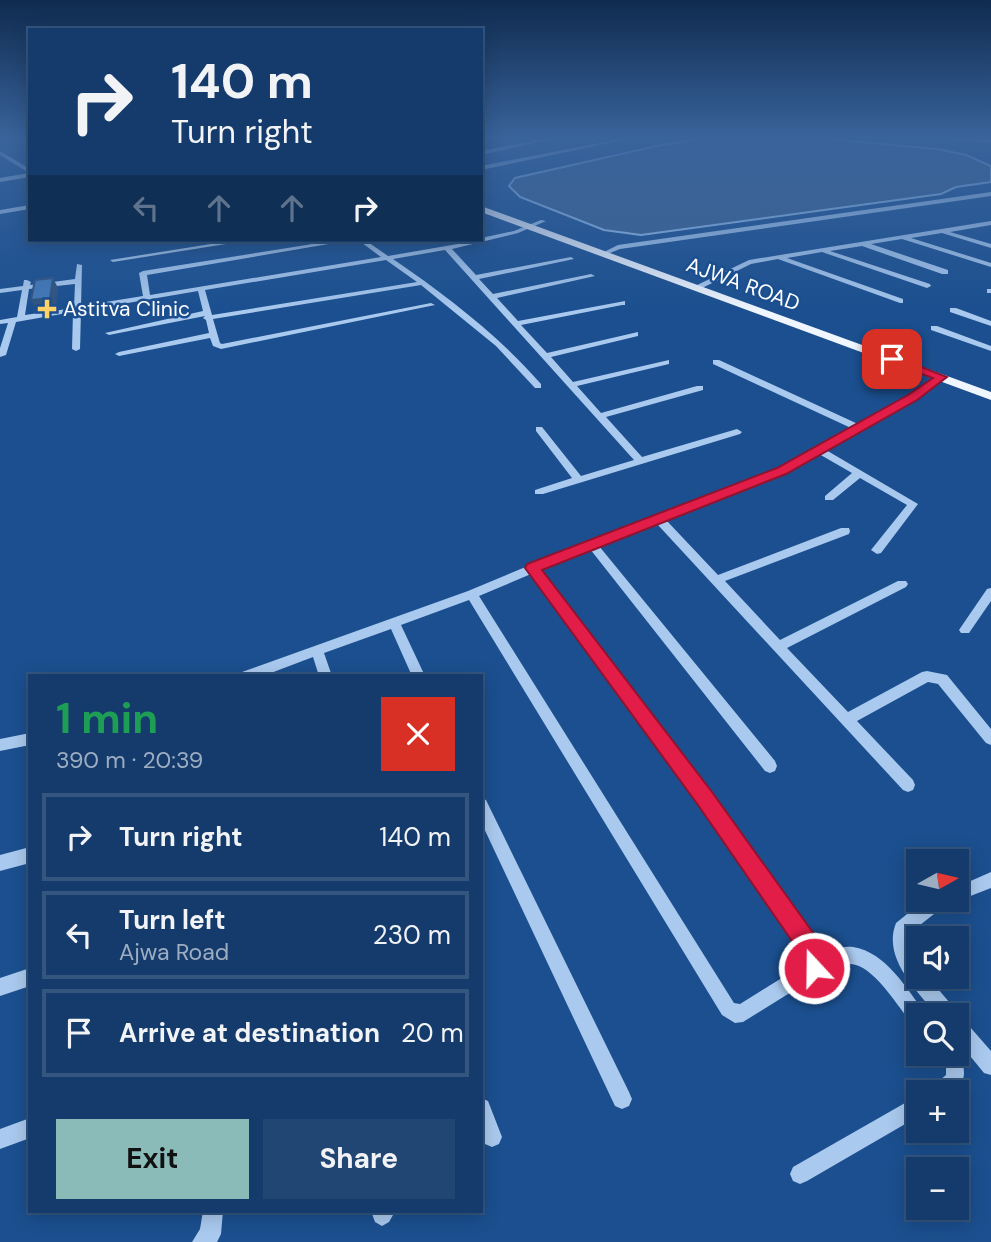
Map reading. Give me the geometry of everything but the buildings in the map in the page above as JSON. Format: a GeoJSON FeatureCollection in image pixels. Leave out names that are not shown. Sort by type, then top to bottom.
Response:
{"type":"FeatureCollection","features":[{"type":"Feature","properties":{"kind":"main road","name":"AJWA ROAD"},"geometry":{"type":"LineString","coordinates":[[483,201],[543,221],[618,253],[702,284],[991,386]]}},
{"type":"Feature","properties":{"kind":"main road","name":"AJWA ROAD"},"geometry":{"type":"LineString","coordinates":[[483,210],[605,253],[631,252],[702,284],[991,396]]}},
{"type":"Feature","properties":{"kind":"street"},"geometry":{"type":"LineString","coordinates":[[631,252],[991,196]]}},
{"type":"Feature","properties":{"kind":"street"},"geometry":{"type":"LineString","coordinates":[[618,253],[991,196]]}},
{"type":"Feature","properties":{"kind":"street"},"geometry":{"type":"LineString","coordinates":[[0,212],[28,207]]}},
{"type":"Feature","properties":{"kind":"street"},"geometry":{"type":"LineString","coordinates":[[483,241],[543,221]]}},
{"type":"Feature","properties":{"kind":"street"},"geometry":{"type":"LineString","coordinates":[[702,284],[748,262],[991,223]]}},
{"type":"Feature","properties":{"kind":"street"},"geometry":{"type":"LineString","coordinates":[[941,230],[991,246]]}},
{"type":"Feature","properties":{"kind":"street"},"geometry":{"type":"LineString","coordinates":[[900,236],[991,265]]}},
{"type":"Feature","properties":{"kind":"street"},"geometry":{"type":"LineString","coordinates":[[147,297],[143,273],[337,242]]}},
{"type":"Feature","properties":{"kind":"street"},"geometry":{"type":"LineString","coordinates":[[364,242],[471,318],[499,343],[538,386]]}},
{"type":"Feature","properties":{"kind":"street"},"geometry":{"type":"LineString","coordinates":[[0,322],[479,242]]}},
{"type":"Feature","properties":{"kind":"street"},"geometry":{"type":"LineString","coordinates":[[113,260],[211,243],[222,284]]}},
{"type":"Feature","properties":{"kind":"street"},"geometry":{"type":"LineString","coordinates":[[860,243],[945,272]]}},
{"type":"Feature","properties":{"kind":"street"},"geometry":{"type":"LineString","coordinates":[[447,248],[641,462]]}},
{"type":"Feature","properties":{"kind":"street"},"geometry":{"type":"LineString","coordinates":[[820,249],[927,286]]}},
{"type":"Feature","properties":{"kind":"street"},"geometry":{"type":"LineString","coordinates":[[778,256],[900,301]]}},
{"type":"Feature","properties":{"kind":"street"},"geometry":{"type":"LineString","coordinates":[[473,278],[571,259]]}},
{"type":"Feature","properties":{"kind":"street"},"geometry":{"type":"LineString","coordinates":[[76,349],[79,265]]}},
{"type":"Feature","properties":{"kind":"street"},"geometry":{"type":"LineString","coordinates":[[491,297],[591,276]]}},
{"type":"Feature","properties":{"kind":"street"},"geometry":{"type":"LineString","coordinates":[[0,291],[27,285],[78,281]]}},
{"type":"Feature","properties":{"kind":"street"},"geometry":{"type":"LineString","coordinates":[[109,333],[422,283]]}},
{"type":"Feature","properties":{"kind":"street"},"geometry":{"type":"LineString","coordinates":[[2,355],[27,285]]}},
{"type":"Feature","properties":{"kind":"street"},"geometry":{"type":"LineString","coordinates":[[201,288],[212,335],[216,344],[227,348],[431,305]]}},
{"type":"Feature","properties":{"kind":"street"},"geometry":{"type":"LineString","coordinates":[[516,324],[622,303]]}},
{"type":"Feature","properties":{"kind":"street"},"geometry":{"type":"LineString","coordinates":[[953,310],[991,324]]}},
{"type":"Feature","properties":{"kind":"street"},"geometry":{"type":"LineString","coordinates":[[934,328],[991,349]]}},
{"type":"Feature","properties":{"kind":"street"},"geometry":{"type":"LineString","coordinates":[[545,356],[635,334]]}},
{"type":"Feature","properties":{"kind":"street"},"geometry":{"type":"LineString","coordinates":[[119,354],[212,335]]}},
{"type":"Feature","properties":{"kind":"street"},"geometry":{"type":"LineString","coordinates":[[571,385],[666,362]]}},
{"type":"Feature","properties":{"kind":"street"},"geometry":{"type":"LineString","coordinates":[[716,362],[859,428]]}},
{"type":"Feature","properties":{"kind":"street"},"geometry":{"type":"LineString","coordinates":[[253,674],[394,623],[782,471],[859,428],[941,377]]}},
{"type":"Feature","properties":{"kind":"street"},"geometry":{"type":"LineString","coordinates":[[600,416],[700,388]]}},
{"type":"Feature","properties":{"kind":"street"},"geometry":{"type":"LineString","coordinates":[[539,429],[579,480]]}},
{"type":"Feature","properties":{"kind":"street"},"geometry":{"type":"LineString","coordinates":[[539,492],[737,432]]}},
{"type":"Feature","properties":{"kind":"street"},"geometry":{"type":"LineString","coordinates":[[821,450],[913,504],[877,550]]}},
{"type":"Feature","properties":{"kind":"street"},"geometry":{"type":"LineString","coordinates":[[829,498],[859,473]]}},
{"type":"Feature","properties":{"kind":"street"},"geometry":{"type":"LineString","coordinates":[[660,520],[908,785]]}},
{"type":"Feature","properties":{"kind":"street"},"geometry":{"type":"LineString","coordinates":[[716,580],[845,531]]}},
{"type":"Feature","properties":{"kind":"street"},"geometry":{"type":"LineString","coordinates":[[592,544],[770,766]]}},
{"type":"Feature","properties":{"kind":"street"},"geometry":{"type":"LineString","coordinates":[[472,593],[728,1009],[735,1014],[743,1013],[814,968],[815,959],[705,798],[533,568]]}},
{"type":"Feature","properties":{"kind":"street"},"geometry":{"type":"LineString","coordinates":[[779,646],[902,584]]}},
{"type":"Feature","properties":{"kind":"street"},"geometry":{"type":"LineString","coordinates":[[965,630],[991,592]]}},
{"type":"Feature","properties":{"kind":"street"},"geometry":{"type":"LineString","coordinates":[[394,623],[418,674]]}},
{"type":"Feature","properties":{"kind":"street"},"geometry":{"type":"LineString","coordinates":[[317,651],[325,674]]}},
{"type":"Feature","properties":{"kind":"street"},"geometry":{"type":"LineString","coordinates":[[848,719],[927,676],[935,677],[942,680],[991,739]]}},
{"type":"Feature","properties":{"kind":"street"},"geometry":{"type":"LineString","coordinates":[[0,745],[28,740]]}},
{"type":"Feature","properties":{"kind":"street"},"geometry":{"type":"LineString","coordinates":[[483,809],[622,1099]]}},
{"type":"Feature","properties":{"kind":"street"},"geometry":{"type":"LineString","coordinates":[[0,863],[28,856]]}},
{"type":"Feature","properties":{"kind":"street"},"geometry":{"type":"LineString","coordinates":[[970,889],[991,880]]}},
{"type":"Feature","properties":{"kind":"street"},"geometry":{"type":"LineString","coordinates":[[923,912],[902,929],[899,943],[912,969],[939,1003]]}},
{"type":"Feature","properties":{"kind":"street"},"geometry":{"type":"LineString","coordinates":[[815,959],[853,956],[865,958],[875,965],[906,1003]]}},
{"type":"Feature","properties":{"kind":"street"},"geometry":{"type":"LineString","coordinates":[[0,987],[28,978]]}},
{"type":"Feature","properties":{"kind":"street"},"geometry":{"type":"LineString","coordinates":[[969,1039],[991,1066]]}},
{"type":"Feature","properties":{"kind":"street"},"geometry":{"type":"LineString","coordinates":[[483,1113],[492,1137]]}},
{"type":"Feature","properties":{"kind":"street"},"geometry":{"type":"LineString","coordinates":[[800,1174],[906,1113]]}},
{"type":"Feature","properties":{"kind":"street"},"geometry":{"type":"LineString","coordinates":[[0,1139],[28,1129]]}},
{"type":"Feature","properties":{"kind":"street"},"geometry":{"type":"LineString","coordinates":[[204,1242],[210,1234],[213,1213]]}},
{"type":"Feature","properties":{"kind":"water"},"geometry":{"type":"Polygon","coordinates":[[[927,196],[641,235],[604,230],[520,197],[927,196]]]}},
{"type":"Feature","properties":{"kind":"place","name":"Astitva Clinic"},"geometry":{"type":"Point","coordinates":[47,309]}},
{"type":"Feature","properties":{"kind":"route"},"geometry":{"type":"LineString","coordinates":[[814,968],[815,959],[811,949],[705,798],[533,568],[782,471],[912,397],[941,377],[892,359]]}}]}
